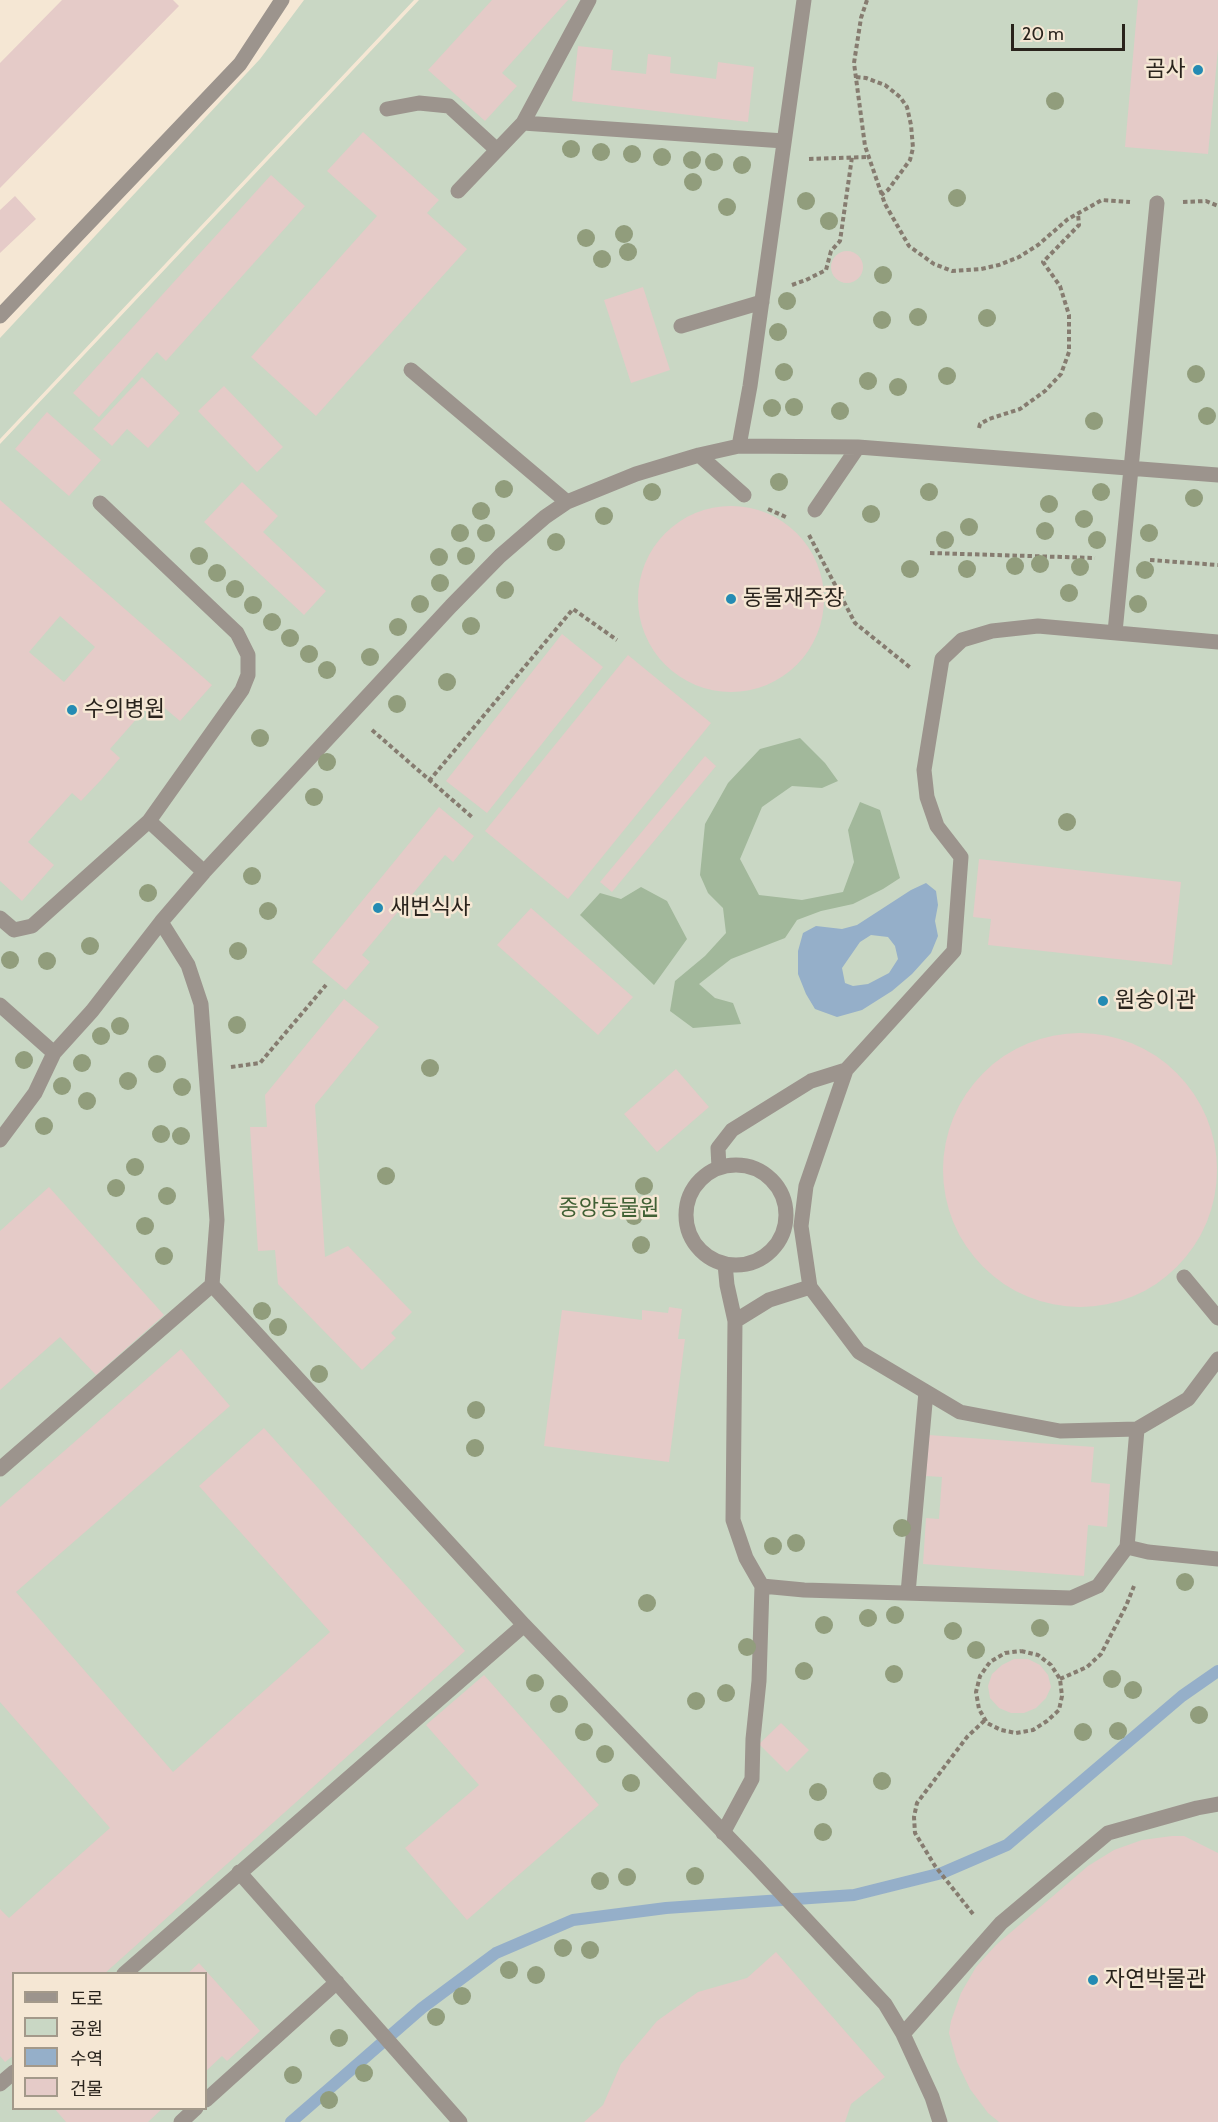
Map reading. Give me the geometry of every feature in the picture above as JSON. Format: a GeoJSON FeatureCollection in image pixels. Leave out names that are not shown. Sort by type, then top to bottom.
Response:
{"type":"FeatureCollection","features":[{"type":"Feature","properties":{"kind":"street"},"geometry":{"type":"LineString","coordinates":[[0,316],[240,64],[282,0]]}},
{"type":"Feature","properties":{"kind":"street"},"geometry":{"type":"LineString","coordinates":[[458,191],[523,123],[589,0]]}},
{"type":"Feature","properties":{"kind":"street"},"geometry":{"type":"LineString","coordinates":[[739,446],[763,297],[804,0]]}},
{"type":"Feature","properties":{"kind":"street"},"geometry":{"type":"LineString","coordinates":[[387,109],[419,103],[449,106],[497,150]]}},
{"type":"Feature","properties":{"kind":"street"},"geometry":{"type":"LineString","coordinates":[[523,123],[784,141]]}},
{"type":"Feature","properties":{"kind":"street"},"geometry":{"type":"LineString","coordinates":[[1115,632],[1156,203]]}},
{"type":"Feature","properties":{"kind":"street"},"geometry":{"type":"LineString","coordinates":[[681,326],[763,297]]}},
{"type":"Feature","properties":{"kind":"street"},"geometry":{"type":"LineString","coordinates":[[411,370],[567,502]]}},
{"type":"Feature","properties":{"kind":"street"},"geometry":{"type":"LineString","coordinates":[[0,1140],[35,1093],[54,1053],[92,1011],[161,922],[204,872],[351,712],[500,556],[545,517],[567,502],[636,474],[699,455],[739,446],[858,447],[1218,475]]}},
{"type":"Feature","properties":{"kind":"street"},"geometry":{"type":"LineString","coordinates":[[808,514],[858,447]]}},
{"type":"Feature","properties":{"kind":"street"},"geometry":{"type":"LineString","coordinates":[[699,455],[744,495]]}},
{"type":"Feature","properties":{"kind":"street"},"geometry":{"type":"LineString","coordinates":[[0,918],[14,930],[32,926],[149,821],[242,690],[248,675],[248,655],[237,633],[100,503]]}},
{"type":"Feature","properties":{"kind":"street"},"geometry":{"type":"LineString","coordinates":[[1218,642],[1038,626],[992,631],[962,640],[942,659],[924,770],[927,797],[937,826],[961,857],[954,951],[846,1070],[806,1186],[801,1226],[810,1287],[860,1352],[960,1412],[1060,1431],[1137,1429],[1188,1399],[1218,1359]]}},
{"type":"Feature","properties":{"kind":"street"},"geometry":{"type":"LineString","coordinates":[[149,821],[204,872]]}},
{"type":"Feature","properties":{"kind":"street"},"geometry":{"type":"LineString","coordinates":[[0,1469],[212,1285],[217,1220],[201,1004],[188,965],[161,922]]}},
{"type":"Feature","properties":{"kind":"street"},"geometry":{"type":"LineString","coordinates":[[0,1005],[54,1053]]}},
{"type":"Feature","properties":{"kind":"street"},"geometry":{"type":"LineString","coordinates":[[719,1168],[718,1148],[732,1130],[811,1082],[846,1070]]}},
{"type":"Feature","properties":{"kind":"street"},"geometry":{"type":"LineString","coordinates":[[737,1166],[754,1169],[768,1177],[780,1191],[785,1207],[785,1225],[779,1241],[767,1254],[752,1262],[735,1266],[725,1264],[703,1253],[692,1240],[686,1223],[687,1206],[693,1190],[704,1177],[719,1168],[737,1166]]}},
{"type":"Feature","properties":{"kind":"street"},"geometry":{"type":"LineString","coordinates":[[785,1225],[801,1226]]}},
{"type":"Feature","properties":{"kind":"street"},"geometry":{"type":"LineString","coordinates":[[723,1833],[752,1779],[753,1738],[759,1681],[762,1586],[746,1558],[733,1521],[735,1321],[726,1285],[725,1264]]}},
{"type":"Feature","properties":{"kind":"street"},"geometry":{"type":"LineString","coordinates":[[1184,1277],[1218,1318]]}},
{"type":"Feature","properties":{"kind":"street"},"geometry":{"type":"LineString","coordinates":[[212,1285],[524,1625],[885,2004],[903,2034],[932,2097],[940,2122]]}},
{"type":"Feature","properties":{"kind":"street"},"geometry":{"type":"LineString","coordinates":[[735,1321],[769,1300],[810,1287]]}},
{"type":"Feature","properties":{"kind":"street"},"geometry":{"type":"LineString","coordinates":[[908,1593],[926,1392]]}},
{"type":"Feature","properties":{"kind":"street"},"geometry":{"type":"LineString","coordinates":[[762,1586],[804,1590],[1071,1598],[1098,1586],[1127,1547],[1137,1429]]}},
{"type":"Feature","properties":{"kind":"street"},"geometry":{"type":"LineString","coordinates":[[1127,1547],[1148,1552],[1218,1559]]}},
{"type":"Feature","properties":{"kind":"street"},"geometry":{"type":"LineString","coordinates":[[126,1972],[238,1872],[524,1625]]}},
{"type":"Feature","properties":{"kind":"street"},"geometry":{"type":"LineString","coordinates":[[903,2034],[1001,1923],[1108,1833],[1218,1804]]}},
{"type":"Feature","properties":{"kind":"street"},"geometry":{"type":"LineString","coordinates":[[238,1872],[460,2122]]}},
{"type":"Feature","properties":{"kind":"street"},"geometry":{"type":"LineString","coordinates":[[207,2099],[337,1982]]}},
{"type":"Feature","properties":{"kind":"street"},"geometry":{"type":"LineString","coordinates":[[0,2084],[12,2074]]}},
{"type":"Feature","properties":{"kind":"street"},"geometry":{"type":"LineString","coordinates":[[181,2122],[195,2110]]}},
{"type":"Feature","properties":{"kind":"path"},"geometry":{"type":"LineString","coordinates":[[867,0],[861,18],[854,63],[869,157],[885,204],[909,246],[934,264],[952,271],[981,269],[1019,257],[1068,219]]}},
{"type":"Feature","properties":{"kind":"path"},"geometry":{"type":"LineString","coordinates":[[856,77],[885,85],[900,97],[907,108],[911,125],[913,148],[910,160],[888,190],[881,195]]}},
{"type":"Feature","properties":{"kind":"path"},"geometry":{"type":"LineString","coordinates":[[763,297],[826,270],[831,251],[840,241],[852,157]]}},
{"type":"Feature","properties":{"kind":"path"},"geometry":{"type":"LineString","coordinates":[[782,159],[869,157]]}},
{"type":"Feature","properties":{"kind":"path"},"geometry":{"type":"LineString","coordinates":[[976,456],[980,424],[1020,409],[1045,391],[1061,374],[1069,352],[1069,315],[1060,286],[1043,262],[1079,225],[1078,214]]}},
{"type":"Feature","properties":{"kind":"path"},"geometry":{"type":"LineString","coordinates":[[744,495],[773,512],[795,520],[808,514],[820,558],[855,623],[936,689]]}},
{"type":"Feature","properties":{"kind":"path"},"geometry":{"type":"LineString","coordinates":[[930,553],[1122,558],[1218,565]]}},
{"type":"Feature","properties":{"kind":"path"},"geometry":{"type":"LineString","coordinates":[[429,781],[573,609],[617,640]]}},
{"type":"Feature","properties":{"kind":"path"},"geometry":{"type":"LineString","coordinates":[[351,712],[472,817]]}},
{"type":"Feature","properties":{"kind":"path"},"geometry":{"type":"LineString","coordinates":[[207,1070],[260,1063],[327,985]]}},
{"type":"Feature","properties":{"kind":"path"},"geometry":{"type":"LineString","coordinates":[[1060,1679],[1087,1667],[1101,1654],[1126,1606],[1148,1552]]}},
{"type":"Feature","properties":{"kind":"path"},"geometry":{"type":"LineString","coordinates":[[1021,1651],[1038,1655],[1051,1665],[1060,1679],[1062,1696],[1059,1710],[1047,1721],[1033,1730],[1016,1733],[1001,1730],[985,1720],[979,1709],[976,1692],[980,1676],[990,1662],[1005,1653],[1021,1651]]}},
{"type":"Feature","properties":{"kind":"path"},"geometry":{"type":"LineString","coordinates":[[954,1891],[935,1866],[915,1833],[914,1817],[917,1803],[967,1737],[985,1720]]}},
{"type":"Feature","properties":{"kind":"green space"},"geometry":{"type":"Polygon","coordinates":[[[304,0],[414,0],[0,439],[0,338],[260,59],[304,0]]]}},
{"type":"Feature","properties":{"kind":"green space","name":"중앙동물원"},"geometry":{"type":"Polygon","coordinates":[[[419,0],[1218,0],[1218,2122],[0,2122],[0,444],[419,0]]]}},
{"type":"Feature","properties":{"kind":"green space"},"geometry":{"type":"Polygon","coordinates":[[[800,738],[825,763],[838,781],[822,788],[792,786],[762,807],[740,859],[759,895],[802,900],[843,892],[854,862],[848,830],[860,802],[880,810],[900,878],[853,904],[821,911],[797,920],[785,938],[731,959],[699,984],[715,998],[733,1003],[741,1024],[693,1028],[670,1011],[675,981],[705,956],[726,933],[723,908],[708,893],[700,875],[705,824],[728,783],[760,749],[800,738]]]}},
{"type":"Feature","properties":{"kind":"green space"},"geometry":{"type":"Polygon","coordinates":[[[641,887],[667,901],[687,939],[654,985],[580,915],[600,893],[621,899],[641,887]]]}},
{"type":"Feature","properties":{"kind":"water"},"geometry":{"type":"Polygon","coordinates":[[[926,883],[936,891],[938,905],[935,921],[938,936],[931,953],[892,991],[862,1010],[837,1017],[815,1009],[798,974],[798,951],[803,933],[816,926],[842,929],[857,925],[911,890],[926,883]],[[871,935],[860,942],[842,968],[845,983],[853,986],[868,984],[889,973],[898,959],[895,946],[888,937],[871,935]]]}},
{"type":"Feature","properties":{"kind":"building"},"geometry":{"type":"Polygon","coordinates":[[[62,0],[173,0],[179,6],[0,188],[0,63],[62,0]]]}},
{"type":"Feature","properties":{"kind":"building"},"geometry":{"type":"Polygon","coordinates":[[[492,0],[568,0],[502,73],[517,86],[485,121],[428,70],[492,0]]]}},
{"type":"Feature","properties":{"kind":"building"},"geometry":{"type":"Polygon","coordinates":[[[1138,0],[1218,0],[1218,49],[1208,154],[1125,147],[1138,0]]]}},
{"type":"Feature","properties":{"kind":"building"},"geometry":{"type":"Polygon","coordinates":[[[578,46],[613,50],[611,70],[646,74],[648,54],[671,57],[670,73],[716,79],[718,62],[754,67],[748,122],[572,101],[578,46]]]}},
{"type":"Feature","properties":{"kind":"building"},"geometry":{"type":"Polygon","coordinates":[[[363,132],[439,200],[427,213],[467,249],[316,416],[251,357],[377,216],[327,171],[363,132]]]}},
{"type":"Feature","properties":{"kind":"building"},"geometry":{"type":"Polygon","coordinates":[[[271,175],[305,206],[166,361],[157,352],[99,417],[73,393],[271,175]]]}},
{"type":"Feature","properties":{"kind":"building"},"geometry":{"type":"Polygon","coordinates":[[[15,196],[36,219],[0,253],[0,210],[15,196]]]}},
{"type":"Feature","properties":{"kind":"building"},"geometry":{"type":"Polygon","coordinates":[[[847,251],[858,256],[863,267],[858,278],[847,283],[836,278],[831,267],[836,256],[847,251]]]}},
{"type":"Feature","properties":{"kind":"building"},"geometry":{"type":"Polygon","coordinates":[[[643,287],[670,370],[631,383],[604,300],[643,287]]]}},
{"type":"Feature","properties":{"kind":"building"},"geometry":{"type":"Polygon","coordinates":[[[142,377],[180,413],[148,448],[127,429],[112,446],[93,429],[142,377]]]}},
{"type":"Feature","properties":{"kind":"building"},"geometry":{"type":"Polygon","coordinates":[[[224,386],[283,447],[257,472],[198,411],[224,386]]]}},
{"type":"Feature","properties":{"kind":"building"},"geometry":{"type":"Polygon","coordinates":[[[47,412],[101,460],[69,496],[15,449],[47,412]]]}},
{"type":"Feature","properties":{"kind":"building"},"geometry":{"type":"Polygon","coordinates":[[[242,482],[278,516],[263,532],[326,591],[304,615],[204,522],[242,482]]]}},
{"type":"Feature","properties":{"kind":"building","name":"수의병원"},"geometry":{"type":"Polygon","coordinates":[[[0,500],[212,685],[180,721],[154,699],[110,749],[120,758],[101,780],[81,801],[72,793],[28,842],[54,865],[22,901],[0,881],[0,500]],[[60,616],[29,652],[64,682],[95,647],[60,616]]]}},
{"type":"Feature","properties":{"kind":"building","name":"동물재주장"},"geometry":{"type":"Polygon","coordinates":[[[731,506],[767,513],[797,533],[817,563],[824,599],[817,635],[797,665],[767,685],[731,692],[695,685],[665,665],[645,635],[638,599],[645,563],[665,533],[695,513],[731,506]]]}},
{"type":"Feature","properties":{"kind":"building"},"geometry":{"type":"Polygon","coordinates":[[[562,634],[603,667],[487,813],[446,781],[562,634]]]}},
{"type":"Feature","properties":{"kind":"building"},"geometry":{"type":"Polygon","coordinates":[[[628,655],[711,723],[568,899],[485,831],[628,655]]]}},
{"type":"Feature","properties":{"kind":"building"},"geometry":{"type":"Polygon","coordinates":[[[705,756],[716,766],[612,892],[600,882],[705,756]]]}},
{"type":"Feature","properties":{"kind":"building","name":"새번식사"},"geometry":{"type":"Polygon","coordinates":[[[439,807],[474,836],[453,862],[445,855],[362,955],[370,962],[346,990],[312,962],[439,807]]]}},
{"type":"Feature","properties":{"kind":"building"},"geometry":{"type":"Polygon","coordinates":[[[979,859],[1181,882],[1172,965],[988,945],[991,919],[973,917],[979,859]]]}},
{"type":"Feature","properties":{"kind":"building"},"geometry":{"type":"Polygon","coordinates":[[[531,908],[633,997],[598,1035],[497,945],[531,908]]]}},
{"type":"Feature","properties":{"kind":"building"},"geometry":{"type":"Polygon","coordinates":[[[344,999],[379,1027],[315,1105],[325,1257],[348,1246],[412,1312],[391,1333],[396,1338],[362,1370],[278,1284],[275,1250],[258,1251],[250,1127],[267,1127],[265,1095],[344,999]]]}},
{"type":"Feature","properties":{"kind":"building"},"geometry":{"type":"Polygon","coordinates":[[[1093,1033],[1133,1043],[1156,1056],[1177,1073],[1194,1094],[1207,1117],[1215,1143],[1217,1170],[1215,1197],[1207,1223],[1194,1246],[1177,1267],[1156,1284],[1133,1297],[1107,1305],[1067,1307],[1027,1297],[1015,1291],[993,1276],[974,1257],[953,1223],[945,1197],[943,1157],[953,1117],[959,1105],[974,1083],[993,1064],[1027,1043],[1053,1035],[1093,1033]]]}},
{"type":"Feature","properties":{"kind":"building"},"geometry":{"type":"Polygon","coordinates":[[[676,1069],[709,1107],[657,1152],[624,1114],[676,1069]]]}},
{"type":"Feature","properties":{"kind":"building"},"geometry":{"type":"Polygon","coordinates":[[[49,1187],[164,1315],[96,1375],[60,1337],[0,1390],[0,1231],[49,1187]]]}},
{"type":"Feature","properties":{"kind":"building"},"geometry":{"type":"Polygon","coordinates":[[[669,1307],[682,1309],[678,1339],[685,1339],[669,1462],[544,1446],[562,1310],[642,1320],[642,1310],[668,1313],[669,1307]]]}},
{"type":"Feature","properties":{"kind":"building"},"geometry":{"type":"Polygon","coordinates":[[[181,1349],[230,1406],[16,1592],[173,1772],[330,1632],[199,1486],[264,1428],[465,1651],[106,1972],[12,1972],[12,2057],[5,2062],[0,2056],[0,1909],[9,1918],[110,1828],[0,1702],[0,1507],[181,1349]]]}},
{"type":"Feature","properties":{"kind":"building"},"geometry":{"type":"Polygon","coordinates":[[[929,1435],[1094,1447],[1091,1482],[1110,1484],[1107,1527],[1088,1525],[1084,1576],[923,1564],[926,1518],[939,1519],[942,1477],[926,1476],[929,1435]]]}},
{"type":"Feature","properties":{"kind":"building"},"geometry":{"type":"Polygon","coordinates":[[[1014,1659],[1028,1659],[1040,1665],[1048,1675],[1051,1687],[1046,1698],[1036,1708],[1024,1713],[1011,1713],[999,1708],[990,1698],[988,1686],[992,1674],[1002,1665],[1014,1659]]]}},
{"type":"Feature","properties":{"kind":"building"},"geometry":{"type":"Polygon","coordinates":[[[484,1675],[599,1805],[467,1920],[405,1848],[479,1785],[426,1725],[484,1675]]]}},
{"type":"Feature","properties":{"kind":"building"},"geometry":{"type":"Polygon","coordinates":[[[781,1723],[809,1750],[787,1772],[759,1744],[781,1723]]]}},
{"type":"Feature","properties":{"kind":"building","name":"자연박물관"},"geometry":{"type":"Polygon","coordinates":[[[1184,1836],[1218,1853],[1218,2122],[999,2122],[988,2113],[970,2089],[957,2062],[949,2033],[961,1993],[976,1967],[996,1945],[1088,1866],[1114,1850],[1142,1840],[1184,1836]]]}},
{"type":"Feature","properties":{"kind":"building"},"geometry":{"type":"Polygon","coordinates":[[[776,1952],[885,2077],[851,2104],[845,2122],[584,2122],[603,2105],[621,2064],[657,2021],[698,1992],[747,1978],[776,1952]]]}},
{"type":"Feature","properties":{"kind":"building"},"geometry":{"type":"Polygon","coordinates":[[[199,1963],[260,2031],[227,2061],[222,2056],[207,2070],[207,1972],[189,1972],[199,1963]]]}},
{"type":"Feature","properties":{"kind":"building"},"geometry":{"type":"Polygon","coordinates":[[[56,2110],[161,2110],[148,2122],[66,2122],[56,2110]]]}},
{"type":"Feature","properties":{"kind":"waterway"},"geometry":{"type":"LineString","coordinates":[[291,2122],[422,2008],[496,1953],[573,1920],[666,1908],[854,1895],[942,1873],[1007,1845],[1182,1696],[1218,1671]]}},
{"type":"Feature","properties":{"kind":"place","name":"곰사"},"geometry":{"type":"Point","coordinates":[1198,70]}},
{"type":"Feature","properties":{"kind":"place","name":"동물재주장"},"geometry":{"type":"Point","coordinates":[731,599]}},
{"type":"Feature","properties":{"kind":"place","name":"수의병원"},"geometry":{"type":"Point","coordinates":[72,710]}},
{"type":"Feature","properties":{"kind":"place","name":"새번식사"},"geometry":{"type":"Point","coordinates":[378,908]}},
{"type":"Feature","properties":{"kind":"place","name":"원숭이관"},"geometry":{"type":"Point","coordinates":[1103,1001]}},
{"type":"Feature","properties":{"kind":"place","name":"자연박물관"},"geometry":{"type":"Point","coordinates":[1093,1980]}}]}
